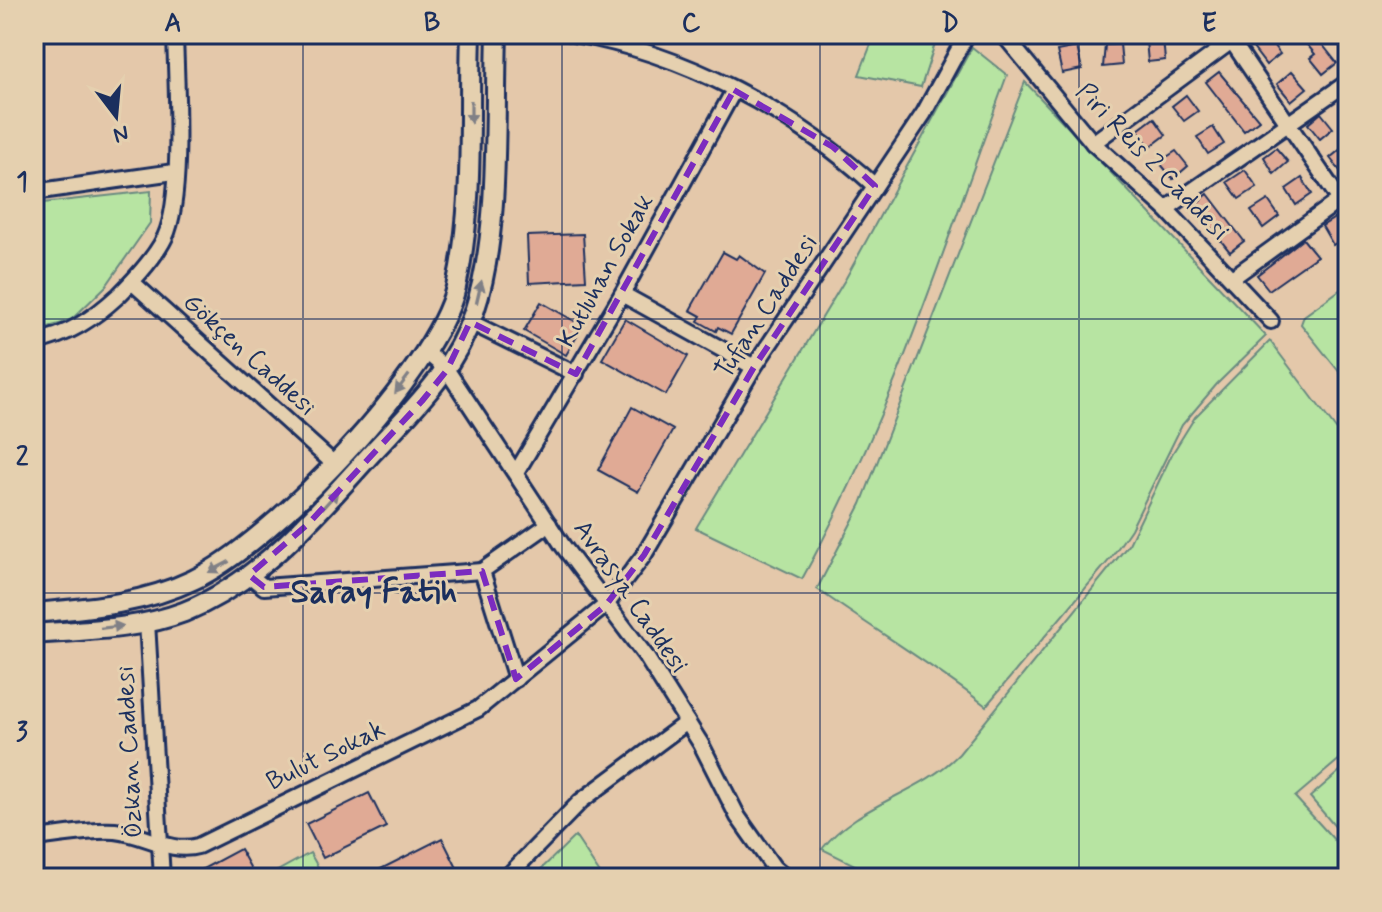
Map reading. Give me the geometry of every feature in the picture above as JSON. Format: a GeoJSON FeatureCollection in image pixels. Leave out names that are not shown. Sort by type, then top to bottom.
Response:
{"type":"FeatureCollection","features":[{"type":"Feature","properties":{"kind":"street"},"geometry":{"type":"LineString","coordinates":[[34,342],[77,327],[132,282],[165,237],[171,215],[174,172],[175,34]]}},
{"type":"Feature","properties":{"kind":"street"},"geometry":{"type":"LineString","coordinates":[[34,613],[128,603],[194,580],[234,558],[260,537],[372,422],[425,351],[447,314],[455,289],[467,224],[471,160],[471,34]]}},
{"type":"Feature","properties":{"kind":"street"},"geometry":{"type":"LineString","coordinates":[[34,634],[147,622],[183,612],[231,589],[308,524],[447,370],[470,322],[483,276],[491,204],[497,34]]}},
{"type":"Feature","properties":{"kind":"street"},"geometry":{"type":"LineString","coordinates":[[573,34],[615,42],[692,67],[833,147],[875,186]]}},
{"type":"Feature","properties":{"kind":"street","name":"Tufan Caddesi"},"geometry":{"type":"LineString","coordinates":[[606,605],[644,555],[754,367],[924,113],[967,34]]}},
{"type":"Feature","properties":{"kind":"street"},"geometry":{"type":"LineString","coordinates":[[1004,36],[1138,34]]}},
{"type":"Feature","properties":{"kind":"street","name":"Piri Reis 2 Caddesi"},"geometry":{"type":"LineString","coordinates":[[1004,36],[1093,143],[1166,209],[1271,321]]}},
{"type":"Feature","properties":{"kind":"street"},"geometry":{"type":"LineString","coordinates":[[1093,143],[1234,36],[1344,197],[1232,278]]}},
{"type":"Feature","properties":{"kind":"street"},"geometry":{"type":"LineString","coordinates":[[1166,209],[1348,82]]}},
{"type":"Feature","properties":{"kind":"street","name":"Kutluhan Sokak"},"geometry":{"type":"LineString","coordinates":[[516,473],[622,294],[734,90]]}},
{"type":"Feature","properties":{"kind":"street"},"geometry":{"type":"LineString","coordinates":[[34,192],[174,172]]}},
{"type":"Feature","properties":{"kind":"street","name":"Gökçen Caddesi"},"geometry":{"type":"LineString","coordinates":[[132,282],[333,463]]}},
{"type":"Feature","properties":{"kind":"street"},"geometry":{"type":"LineString","coordinates":[[622,294],[754,367]]}},
{"type":"Feature","properties":{"kind":"street"},"geometry":{"type":"LineString","coordinates":[[470,322],[576,374]]}},
{"type":"Feature","properties":{"kind":"street","name":"Avrasya Caddesi"},"geometry":{"type":"LineString","coordinates":[[425,351],[447,370],[549,524],[645,655],[687,722],[738,817],[774,868],[786,878]]}},
{"type":"Feature","properties":{"kind":"street"},"geometry":{"type":"LineString","coordinates":[[249,575],[264,587],[482,571],[549,524]]}},
{"type":"Feature","properties":{"kind":"street"},"geometry":{"type":"LineString","coordinates":[[482,571],[516,679]]}},
{"type":"Feature","properties":{"kind":"street","name":"Bulut Sokak"},"geometry":{"type":"LineString","coordinates":[[34,838],[110,831],[139,834],[184,849],[198,846],[478,709],[606,605]]}},
{"type":"Feature","properties":{"kind":"street","name":"Özkan Caddesi"},"geometry":{"type":"LineString","coordinates":[[147,622],[162,878]]}},
{"type":"Feature","properties":{"kind":"street"},"geometry":{"type":"LineString","coordinates":[[506,878],[581,801],[687,722]]}},
{"type":"Feature","properties":{"kind":"highlighted area"},"geometry":{"type":"Polygon","coordinates":[[[734,90],[833,147],[875,186],[754,367],[644,555],[606,605],[516,679],[482,571],[264,587],[249,575],[308,524],[422,401],[447,370],[470,322],[576,374],[734,90]]]}},
{"type":"Feature","properties":{"kind":"green space"},"geometry":{"type":"Polygon","coordinates":[[[875,34],[938,34],[921,87],[859,75],[875,34]]]}},
{"type":"Feature","properties":{"kind":"green space"},"geometry":{"type":"Polygon","coordinates":[[[972,47],[1007,75],[889,394],[834,519],[802,579],[696,528],[846,278],[972,47]]]}},
{"type":"Feature","properties":{"kind":"green space"},"geometry":{"type":"Polygon","coordinates":[[[1025,82],[1266,336],[1217,384],[1182,425],[1131,529],[1111,558],[986,706],[817,589],[861,504],[1025,82]]]}},
{"type":"Feature","properties":{"kind":"green space"},"geometry":{"type":"Polygon","coordinates":[[[151,191],[150,223],[106,286],[70,321],[34,331],[34,204],[151,191]]]}},
{"type":"Feature","properties":{"kind":"green space"},"geometry":{"type":"Polygon","coordinates":[[[1348,284],[1348,383],[1301,324],[1304,316],[1348,284]]]}},
{"type":"Feature","properties":{"kind":"green space"},"geometry":{"type":"Polygon","coordinates":[[[1270,341],[1348,445],[1348,752],[1295,797],[1348,855],[1348,878],[881,878],[822,849],[853,821],[926,780],[959,754],[1129,544],[1172,454],[1195,417],[1270,341]]]}},
{"type":"Feature","properties":{"kind":"green space"},"geometry":{"type":"Polygon","coordinates":[[[1348,764],[1348,842],[1310,797],[1348,764]]]}},
{"type":"Feature","properties":{"kind":"green space"},"geometry":{"type":"Polygon","coordinates":[[[575,836],[603,878],[532,878],[575,836]]]}},
{"type":"Feature","properties":{"kind":"green space"},"geometry":{"type":"Polygon","coordinates":[[[310,853],[322,874],[314,878],[276,878],[274,873],[310,853]]]}},
{"type":"Feature","properties":{"kind":"building"},"geometry":{"type":"Polygon","coordinates":[[[1298,34],[1314,34],[1337,63],[1323,74],[1310,58],[1315,54],[1298,34]]]}},
{"type":"Feature","properties":{"kind":"building"},"geometry":{"type":"Polygon","coordinates":[[[1267,37],[1280,54],[1266,65],[1253,48],[1267,37]]]}},
{"type":"Feature","properties":{"kind":"building"},"geometry":{"type":"Polygon","coordinates":[[[1163,39],[1165,60],[1148,62],[1146,41],[1163,39]]]}},
{"type":"Feature","properties":{"kind":"building"},"geometry":{"type":"Polygon","coordinates":[[[1120,44],[1122,65],[1103,67],[1105,45],[1120,44]]]}},
{"type":"Feature","properties":{"kind":"building"},"geometry":{"type":"Polygon","coordinates":[[[1077,47],[1082,69],[1062,73],[1057,51],[1077,47]]]}},
{"type":"Feature","properties":{"kind":"building"},"geometry":{"type":"Polygon","coordinates":[[[1292,71],[1307,88],[1291,101],[1277,84],[1292,71]]]}},
{"type":"Feature","properties":{"kind":"building"},"geometry":{"type":"Polygon","coordinates":[[[1219,72],[1259,120],[1244,131],[1206,82],[1219,72]]]}},
{"type":"Feature","properties":{"kind":"building"},"geometry":{"type":"Polygon","coordinates":[[[1186,95],[1198,111],[1184,121],[1172,106],[1186,95]]]}},
{"type":"Feature","properties":{"kind":"building"},"geometry":{"type":"Polygon","coordinates":[[[1321,113],[1333,128],[1320,139],[1308,124],[1321,113]]]}},
{"type":"Feature","properties":{"kind":"building"},"geometry":{"type":"Polygon","coordinates":[[[1154,118],[1166,135],[1150,147],[1138,130],[1154,118]]]}},
{"type":"Feature","properties":{"kind":"building"},"geometry":{"type":"Polygon","coordinates":[[[1213,127],[1224,144],[1208,154],[1197,137],[1213,127]]]}},
{"type":"Feature","properties":{"kind":"building"},"geometry":{"type":"Polygon","coordinates":[[[1348,143],[1348,181],[1330,158],[1348,143]]]}},
{"type":"Feature","properties":{"kind":"building"},"geometry":{"type":"Polygon","coordinates":[[[1276,148],[1288,162],[1274,174],[1264,157],[1276,148]]]}},
{"type":"Feature","properties":{"kind":"building"},"geometry":{"type":"Polygon","coordinates":[[[1176,151],[1188,166],[1173,179],[1159,162],[1176,151]]]}},
{"type":"Feature","properties":{"kind":"building"},"geometry":{"type":"Polygon","coordinates":[[[1245,170],[1257,187],[1239,199],[1227,182],[1245,170]]]}},
{"type":"Feature","properties":{"kind":"building"},"geometry":{"type":"Polygon","coordinates":[[[1302,178],[1312,194],[1296,205],[1286,189],[1302,178]]]}},
{"type":"Feature","properties":{"kind":"building"},"geometry":{"type":"Polygon","coordinates":[[[1208,194],[1244,241],[1230,252],[1193,206],[1208,194]]]}},
{"type":"Feature","properties":{"kind":"building"},"geometry":{"type":"Polygon","coordinates":[[[1268,200],[1279,216],[1263,228],[1251,211],[1268,200]]]}},
{"type":"Feature","properties":{"kind":"building"},"geometry":{"type":"Polygon","coordinates":[[[1338,216],[1348,235],[1333,245],[1322,226],[1338,216]]]}},
{"type":"Feature","properties":{"kind":"building"},"geometry":{"type":"Polygon","coordinates":[[[583,234],[586,280],[529,283],[527,236],[583,234]]]}},
{"type":"Feature","properties":{"kind":"building"},"geometry":{"type":"Polygon","coordinates":[[[1303,239],[1317,256],[1269,290],[1257,275],[1303,239]]]}},
{"type":"Feature","properties":{"kind":"building"},"geometry":{"type":"Polygon","coordinates":[[[723,252],[736,259],[739,255],[765,274],[731,334],[718,327],[716,331],[698,321],[701,316],[690,310],[723,252]]]}},
{"type":"Feature","properties":{"kind":"building"},"geometry":{"type":"Polygon","coordinates":[[[541,302],[583,326],[566,355],[524,331],[541,302]]]}},
{"type":"Feature","properties":{"kind":"building"},"geometry":{"type":"Polygon","coordinates":[[[625,319],[688,356],[666,395],[602,359],[625,319]]]}},
{"type":"Feature","properties":{"kind":"building"},"geometry":{"type":"Polygon","coordinates":[[[632,407],[673,430],[638,492],[598,470],[632,407]]]}},
{"type":"Feature","properties":{"kind":"building"},"geometry":{"type":"Polygon","coordinates":[[[369,793],[386,827],[323,858],[306,824],[369,793]]]}},
{"type":"Feature","properties":{"kind":"building"},"geometry":{"type":"Polygon","coordinates":[[[442,838],[460,874],[452,878],[363,878],[442,838]]]}},
{"type":"Feature","properties":{"kind":"building"},"geometry":{"type":"Polygon","coordinates":[[[240,849],[256,878],[186,878],[240,849]]]}},
{"type":"Feature","properties":{"kind":"district","name":"Saray Fatih"},"geometry":{"type":"Point","coordinates":[374,592]}}]}
